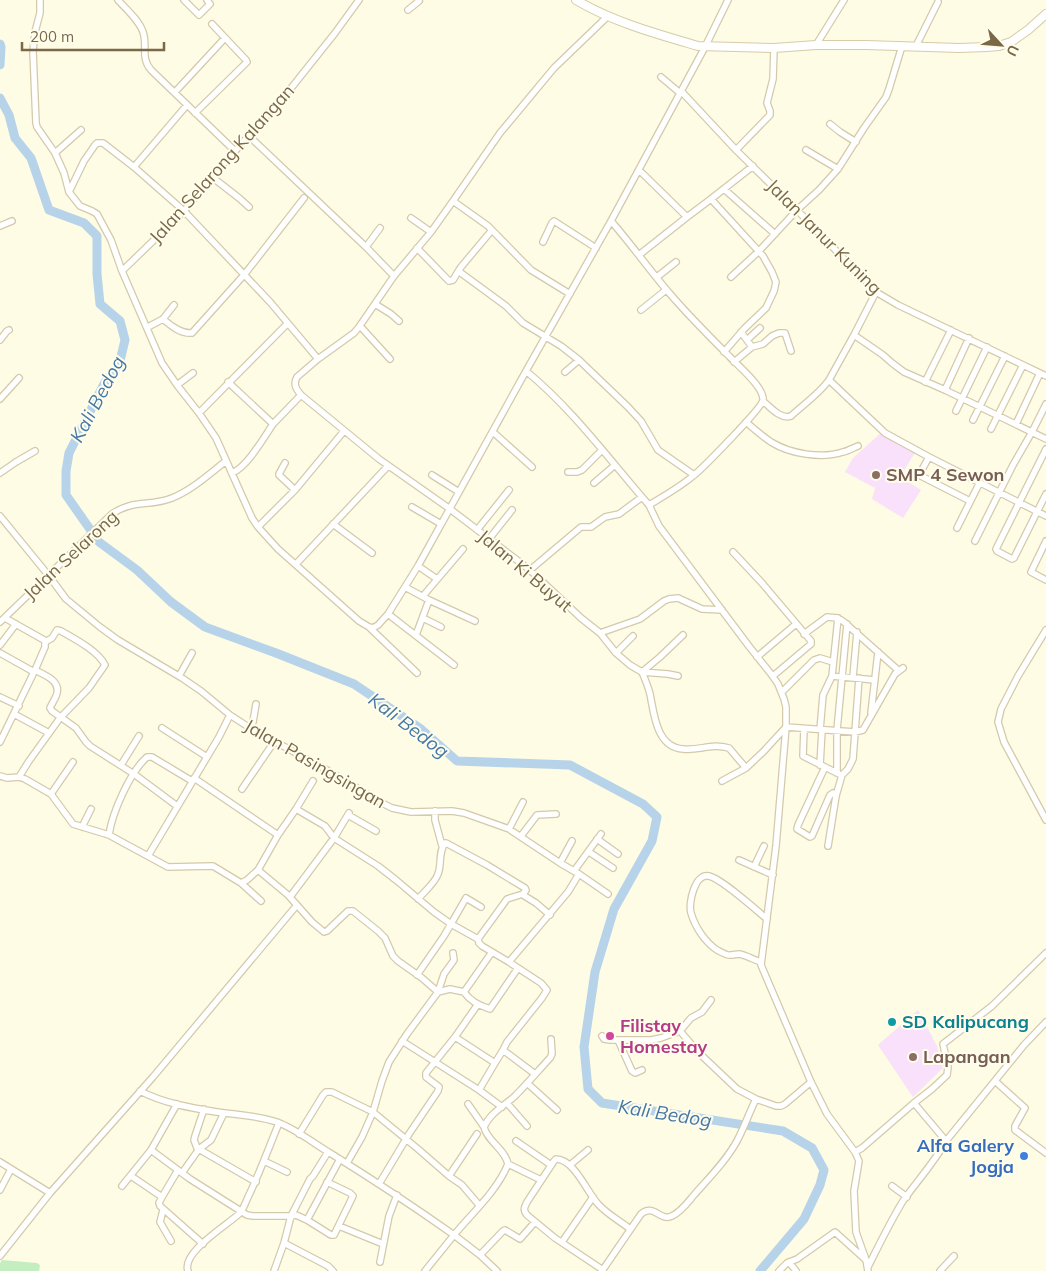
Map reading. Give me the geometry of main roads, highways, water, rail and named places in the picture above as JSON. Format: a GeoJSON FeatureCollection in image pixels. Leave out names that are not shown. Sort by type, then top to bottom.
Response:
{"type":"FeatureCollection","features":[{"type":"Feature","properties":{"kind":"main road"},"geometry":{"type":"LineString","coordinates":[[576,0],[608,16],[668,37],[705,47],[774,48],[816,45],[959,48],[998,46],[1011,42],[1046,14]]}},
{"type":"Feature","properties":{"kind":"waterway","name":"Kali Bedog"},"geometry":{"type":"LineString","coordinates":[[0,44],[0,65]]}},
{"type":"Feature","properties":{"kind":"waterway","name":"Kali Bedog"},"geometry":{"type":"LineString","coordinates":[[0,98],[9,115],[15,138],[31,158],[49,210],[84,223],[97,236],[97,274],[100,304],[120,321],[125,340],[119,365],[105,382],[69,453],[66,471],[66,495],[99,542],[137,570],[171,602],[205,627],[354,684],[421,729],[457,761],[570,765],[643,804],[657,817],[652,841],[614,909],[595,972],[584,1047],[588,1089],[602,1103],[783,1131],[812,1148],[824,1170],[820,1185],[804,1219],[760,1271]]}},
{"type":"Feature","properties":{"kind":"place","name":"SMP 4 Sewon"},"geometry":{"type":"Point","coordinates":[876,475]}},
{"type":"Feature","properties":{"kind":"place","name":"SD Kalipucang"},"geometry":{"type":"Point","coordinates":[892,1022]}},
{"type":"Feature","properties":{"kind":"place","name":"Filistay Homestay"},"geometry":{"type":"Point","coordinates":[610,1036]}},
{"type":"Feature","properties":{"kind":"place","name":"Lapangan"},"geometry":{"type":"Point","coordinates":[913,1057]}},
{"type":"Feature","properties":{"kind":"place","name":"Alfa Galery Jogja"},"geometry":{"type":"Point","coordinates":[1024,1156]}}]}
